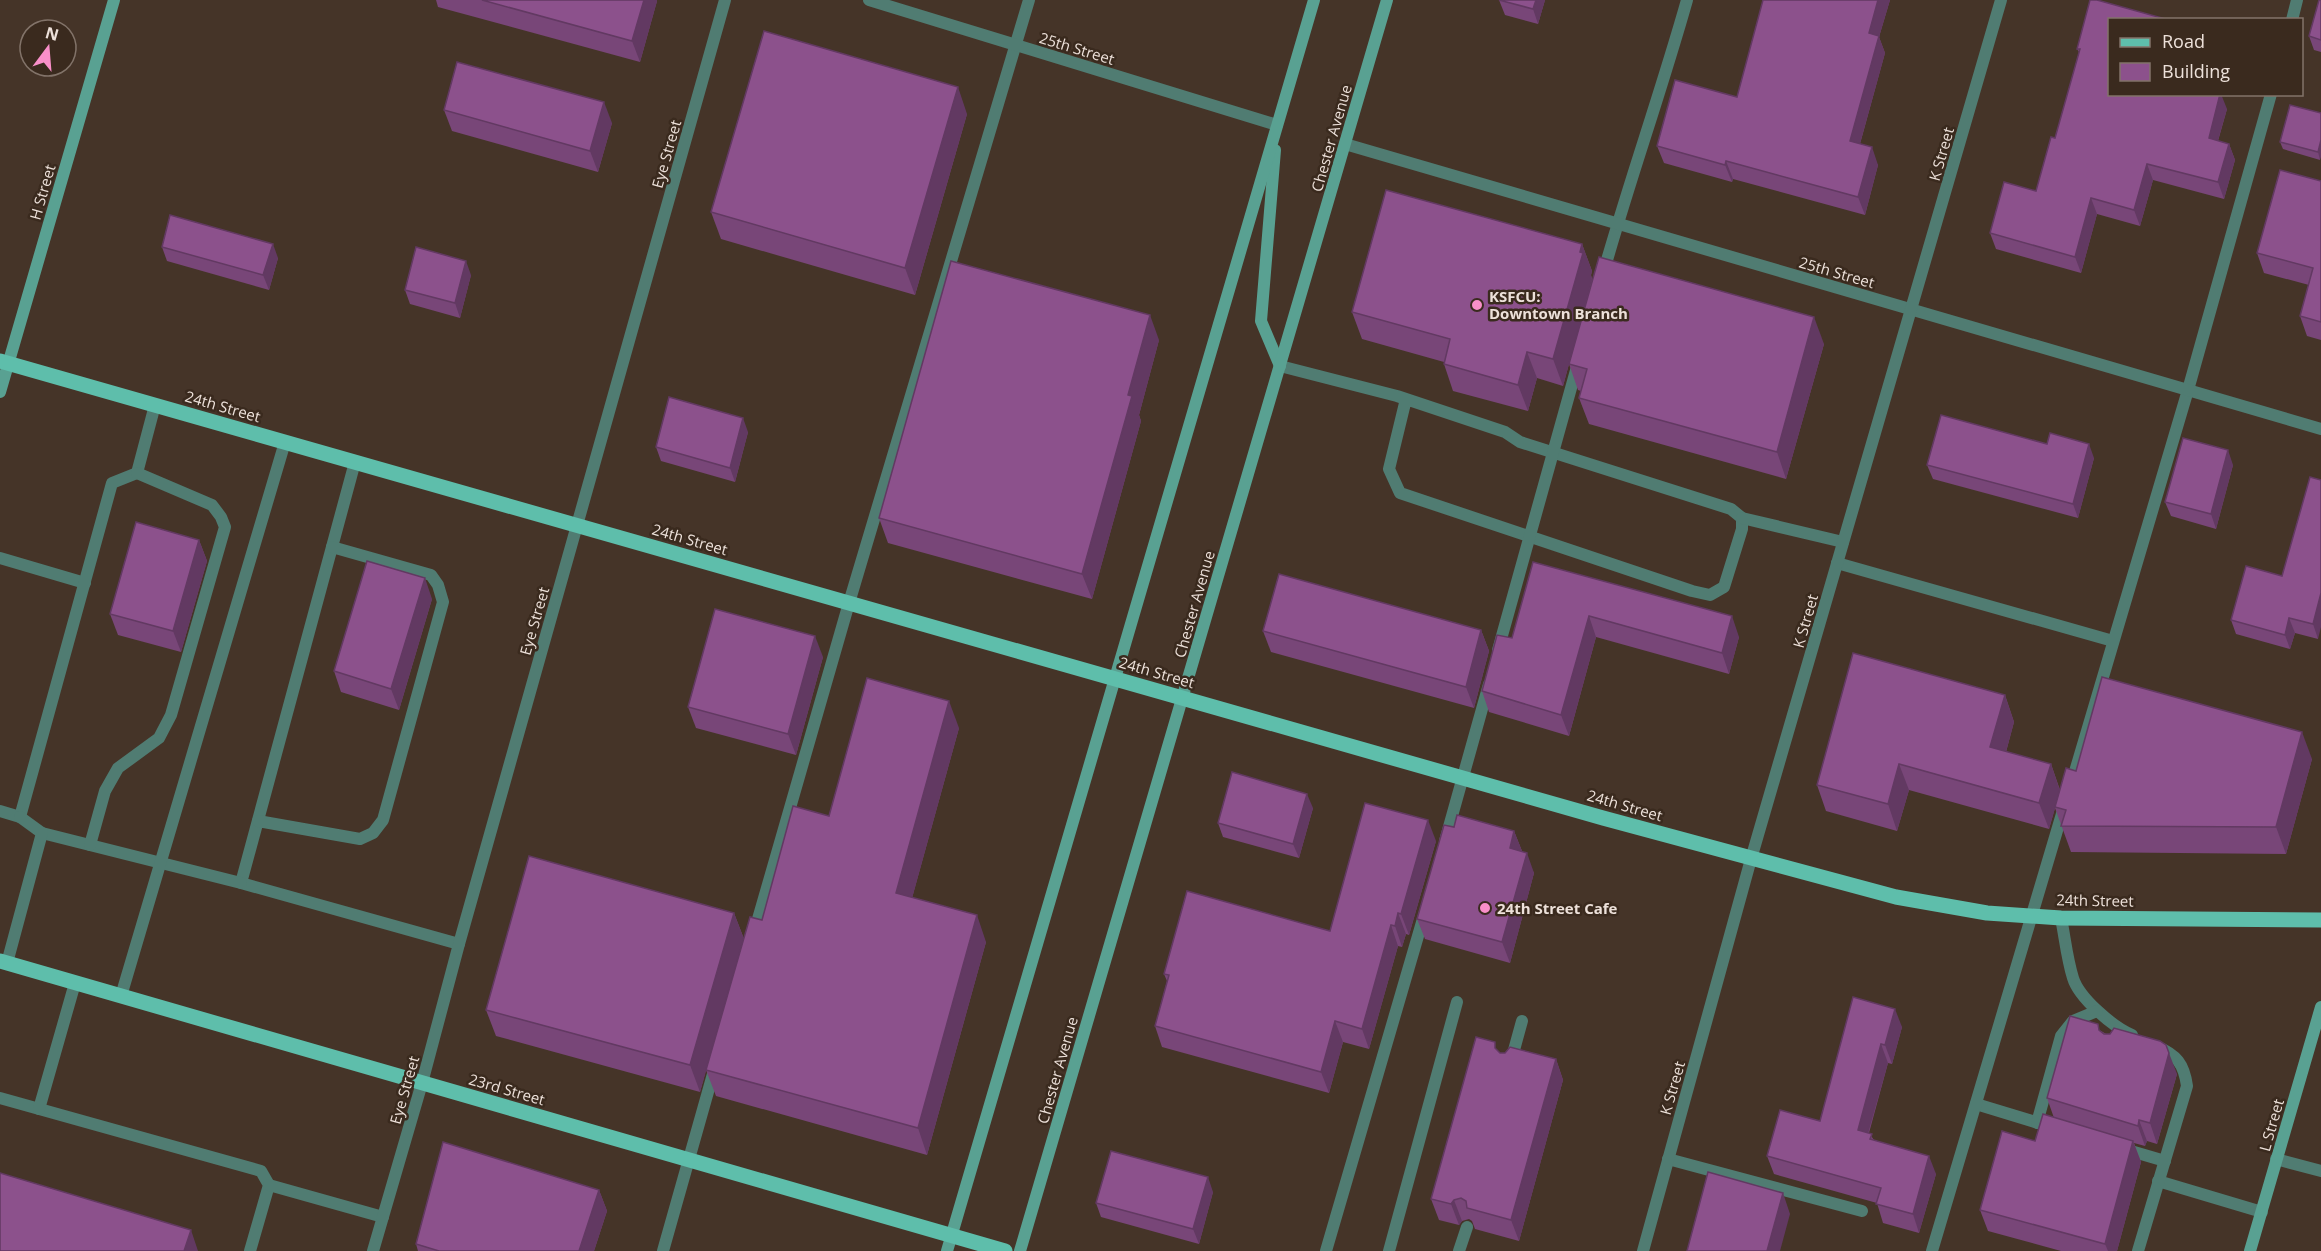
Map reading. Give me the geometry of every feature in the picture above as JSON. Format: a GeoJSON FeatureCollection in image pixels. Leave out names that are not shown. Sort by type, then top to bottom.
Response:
{"type":"FeatureCollection","features":[{"type":"Feature","properties":{"kind":"main road","name":"H Street"},"geometry":{"type":"LineString","coordinates":[[0,392],[4,362],[114,0]]}},
{"type":"Feature","properties":{"kind":"main road"},"geometry":{"type":"LineString","coordinates":[[947,1251],[1314,0]]}},
{"type":"Feature","properties":{"kind":"main road","name":"Chester Avenue"},"geometry":{"type":"LineString","coordinates":[[1020,1251],[1387,0]]}},
{"type":"Feature","properties":{"kind":"main road"},"geometry":{"type":"LineString","coordinates":[[1277,125],[1261,321],[1280,366]]}},
{"type":"Feature","properties":{"kind":"main road","name":"24th Street"},"geometry":{"type":"LineString","coordinates":[[4,362],[1463,778],[1896,897],[1987,914],[2061,918],[2321,920]]}},
{"type":"Feature","properties":{"kind":"main road","name":"23rd Street"},"geometry":{"type":"LineString","coordinates":[[4,962],[1005,1251]]}},
{"type":"Feature","properties":{"kind":"main road","name":"L Street"},"geometry":{"type":"LineString","coordinates":[[2250,1251],[2321,1007]]}},
{"type":"Feature","properties":{"kind":"street","name":"Eye Street"},"geometry":{"type":"LineString","coordinates":[[373,1251],[725,0]]}},
{"type":"Feature","properties":{"kind":"street","name":"25th Street"},"geometry":{"type":"LineString","coordinates":[[869,0],[1277,125]]}},
{"type":"Feature","properties":{"kind":"street"},"geometry":{"type":"LineString","coordinates":[[750,944],[1029,0]]}},
{"type":"Feature","properties":{"kind":"street"},"geometry":{"type":"LineString","coordinates":[[1601,281],[1687,0]]}},
{"type":"Feature","properties":{"kind":"street","name":"K Street"},"geometry":{"type":"LineString","coordinates":[[1643,1251],[1751,859],[2001,0]]}},
{"type":"Feature","properties":{"kind":"street"},"geometry":{"type":"LineString","coordinates":[[2292,18],[2297,0]]}},
{"type":"Feature","properties":{"kind":"street"},"geometry":{"type":"LineString","coordinates":[[1932,1251],[2188,390],[2270,96]]}},
{"type":"Feature","properties":{"kind":"street","name":"25th Street"},"geometry":{"type":"LineString","coordinates":[[1345,144],[2321,429]]}},
{"type":"Feature","properties":{"kind":"street"},"geometry":{"type":"LineString","coordinates":[[1441,855],[1582,350]]}},
{"type":"Feature","properties":{"kind":"street"},"geometry":{"type":"LineString","coordinates":[[1280,366],[1406,399],[1505,432],[1520,442],[1552,453],[1731,509],[1742,518],[1843,542]]}},
{"type":"Feature","properties":{"kind":"street"},"geometry":{"type":"LineString","coordinates":[[1406,399],[1389,469],[1400,493],[1692,591],[1710,595],[1724,587],[1742,529],[1742,518]]}},
{"type":"Feature","properties":{"kind":"street"},"geometry":{"type":"LineString","coordinates":[[138,473],[155,405]]}},
{"type":"Feature","properties":{"kind":"street"},"geometry":{"type":"LineString","coordinates":[[122,996],[285,442]]}},
{"type":"Feature","properties":{"kind":"street"},"geometry":{"type":"LineString","coordinates":[[241,883],[355,462]]}},
{"type":"Feature","properties":{"kind":"street"},"geometry":{"type":"LineString","coordinates":[[20,817],[112,483],[138,473],[212,505],[225,527],[171,715],[159,738],[118,768],[105,791],[90,845]]}},
{"type":"Feature","properties":{"kind":"street"},"geometry":{"type":"LineString","coordinates":[[258,821],[360,839],[373,832],[383,820],[443,602],[438,585],[431,575],[332,547]]}},
{"type":"Feature","properties":{"kind":"street"},"geometry":{"type":"LineString","coordinates":[[0,558],[85,583]]}},
{"type":"Feature","properties":{"kind":"street"},"geometry":{"type":"LineString","coordinates":[[1837,563],[2113,641]]}},
{"type":"Feature","properties":{"kind":"street"},"geometry":{"type":"LineString","coordinates":[[0,811],[20,817],[42,833],[241,883],[459,944]]}},
{"type":"Feature","properties":{"kind":"street"},"geometry":{"type":"LineString","coordinates":[[4,962],[42,833]]}},
{"type":"Feature","properties":{"kind":"street"},"geometry":{"type":"LineString","coordinates":[[1326,1251],[1429,898]]}},
{"type":"Feature","properties":{"kind":"street"},"geometry":{"type":"LineString","coordinates":[[2061,918],[2073,980],[2097,1011],[2117,1033],[2165,1050],[2180,1060],[2185,1072],[2187,1086],[2138,1251]]}},
{"type":"Feature","properties":{"kind":"street"},"geometry":{"type":"LineString","coordinates":[[39,1109],[75,983]]}},
{"type":"Feature","properties":{"kind":"street"},"geometry":{"type":"LineString","coordinates":[[1389,1251],[1457,1002]]}},
{"type":"Feature","properties":{"kind":"street"},"geometry":{"type":"LineString","coordinates":[[2037,1123],[2061,1036],[2073,1021],[2097,1011]]}},
{"type":"Feature","properties":{"kind":"street"},"geometry":{"type":"LineString","coordinates":[[1510,1066],[1522,1021]]}},
{"type":"Feature","properties":{"kind":"street"},"geometry":{"type":"LineString","coordinates":[[663,1251],[718,1058]]}},
{"type":"Feature","properties":{"kind":"street"},"geometry":{"type":"LineString","coordinates":[[0,1098],[261,1171],[269,1185],[383,1217]]}},
{"type":"Feature","properties":{"kind":"street"},"geometry":{"type":"LineString","coordinates":[[1976,1104],[2070,1133]]}},
{"type":"Feature","properties":{"kind":"street"},"geometry":{"type":"LineString","coordinates":[[2113,1146],[2165,1161]]}},
{"type":"Feature","properties":{"kind":"street"},"geometry":{"type":"LineString","coordinates":[[1668,1159],[1862,1211]]}},
{"type":"Feature","properties":{"kind":"street"},"geometry":{"type":"LineString","coordinates":[[2276,1159],[2321,1171]]}},
{"type":"Feature","properties":{"kind":"street"},"geometry":{"type":"LineString","coordinates":[[2158,1181],[2262,1212]]}},
{"type":"Feature","properties":{"kind":"street"},"geometry":{"type":"LineString","coordinates":[[250,1251],[269,1185]]}},
{"type":"Feature","properties":{"kind":"street"},"geometry":{"type":"LineString","coordinates":[[1459,1251],[1467,1227]]}},
{"type":"Feature","properties":{"kind":"building"},"geometry":{"type":"Polygon","coordinates":[[[482,0],[644,0],[632,41],[482,0]]]}},
{"type":"Feature","properties":{"kind":"building"},"geometry":{"type":"Polygon","coordinates":[[[1499,0],[1536,0],[1533,9],[1499,0]]]}},
{"type":"Feature","properties":{"kind":"building"},"geometry":{"type":"Polygon","coordinates":[[[1763,0],[1878,0],[1869,33],[1879,36],[1850,141],[1872,147],[1858,197],[1726,161],[1725,165],[1657,146],[1675,80],[1737,97],[1763,0]]]}},
{"type":"Feature","properties":{"kind":"building"},"geometry":{"type":"Polygon","coordinates":[[[2090,0],[2162,18],[2108,18],[2108,96],[2220,96],[2209,138],[2229,144],[2218,182],[2147,164],[2134,210],[2091,198],[2075,257],[1990,233],[2004,182],[2036,191],[2051,137],[2055,138],[2080,49],[2077,49],[2090,0]]]}},
{"type":"Feature","properties":{"kind":"building"},"geometry":{"type":"Polygon","coordinates":[[[2319,0],[2321,0],[2321,40],[2309,36],[2319,0]]]}},
{"type":"Feature","properties":{"kind":"building"},"geometry":{"type":"Polygon","coordinates":[[[764,31],[958,87],[905,268],[711,212],[764,31]]]}},
{"type":"Feature","properties":{"kind":"building"},"geometry":{"type":"Polygon","coordinates":[[[457,62],[604,102],[590,151],[444,110],[457,62]]]}},
{"type":"Feature","properties":{"kind":"building"},"geometry":{"type":"Polygon","coordinates":[[[2290,105],[2321,113],[2321,140],[2318,152],[2280,142],[2290,105]]]}},
{"type":"Feature","properties":{"kind":"building"},"geometry":{"type":"Polygon","coordinates":[[[2280,170],[2321,181],[2321,322],[2300,316],[2313,268],[2257,253],[2280,170]]]}},
{"type":"Feature","properties":{"kind":"building","name":"KSFCU: Downtown Branch"},"geometry":{"type":"Polygon","coordinates":[[[1386,190],[1582,244],[1580,252],[1583,253],[1553,359],[1527,352],[1518,385],[1444,364],[1450,339],[1352,312],[1386,190]]]}},
{"type":"Feature","properties":{"kind":"building"},"geometry":{"type":"Polygon","coordinates":[[[170,215],[273,244],[263,275],[162,247],[170,215]]]}},
{"type":"Feature","properties":{"kind":"building"},"geometry":{"type":"Polygon","coordinates":[[[416,247],[466,261],[455,303],[405,290],[416,247]]]}},
{"type":"Feature","properties":{"kind":"building"},"geometry":{"type":"Polygon","coordinates":[[[1599,257],[1814,317],[1777,452],[1579,398],[1587,369],[1569,364],[1599,257]]]}},
{"type":"Feature","properties":{"kind":"building"},"geometry":{"type":"Polygon","coordinates":[[[951,261],[1150,315],[1128,395],[1132,396],[1082,574],[879,518],[951,261]]]}},
{"type":"Feature","properties":{"kind":"building"},"geometry":{"type":"Polygon","coordinates":[[[669,397],[743,418],[730,468],[656,447],[669,397]]]}},
{"type":"Feature","properties":{"kind":"building"},"geometry":{"type":"Polygon","coordinates":[[[1941,415],[2047,444],[2050,433],[2089,444],[2073,504],[1927,465],[1941,415]]]}},
{"type":"Feature","properties":{"kind":"building"},"geometry":{"type":"Polygon","coordinates":[[[2183,438],[2228,450],[2211,514],[2165,502],[2183,438]]]}},
{"type":"Feature","properties":{"kind":"building"},"geometry":{"type":"Polygon","coordinates":[[[2310,477],[2321,480],[2321,593],[2313,624],[2289,618],[2285,635],[2231,620],[2246,566],[2282,576],[2310,477]]]}},
{"type":"Feature","properties":{"kind":"building"},"geometry":{"type":"Polygon","coordinates":[[[136,522],[199,540],[173,631],[110,614],[136,522]]]}},
{"type":"Feature","properties":{"kind":"building"},"geometry":{"type":"Polygon","coordinates":[[[367,561],[425,578],[391,689],[334,671],[367,561]]]}},
{"type":"Feature","properties":{"kind":"building"},"geometry":{"type":"Polygon","coordinates":[[[1533,562],[1732,616],[1722,653],[1589,616],[1561,715],[1482,691],[1497,635],[1512,638],[1533,562]]]}},
{"type":"Feature","properties":{"kind":"building"},"geometry":{"type":"Polygon","coordinates":[[[1279,574],[1481,630],[1466,687],[1263,631],[1279,574]]]}},
{"type":"Feature","properties":{"kind":"building"},"geometry":{"type":"Polygon","coordinates":[[[715,609],[815,636],[788,734],[688,707],[715,609]]]}},
{"type":"Feature","properties":{"kind":"building"},"geometry":{"type":"Polygon","coordinates":[[[1853,653],[2005,695],[1990,747],[2051,764],[2039,803],[1899,764],[1888,804],[1817,785],[1853,653]]]}},
{"type":"Feature","properties":{"kind":"building"},"geometry":{"type":"Polygon","coordinates":[[[2102,677],[2302,732],[2276,827],[2061,826],[2066,810],[2055,807],[2066,768],[2076,771],[2102,677]]]}},
{"type":"Feature","properties":{"kind":"building"},"geometry":{"type":"Polygon","coordinates":[[[867,678],[949,701],[896,893],[977,915],[918,1128],[706,1070],[750,917],[762,920],[793,806],[829,816],[867,678]]]}},
{"type":"Feature","properties":{"kind":"building"},"geometry":{"type":"Polygon","coordinates":[[[1232,772],[1307,794],[1293,844],[1218,823],[1232,772]]]}},
{"type":"Feature","properties":{"kind":"building"},"geometry":{"type":"Polygon","coordinates":[[[1365,803],[1428,820],[1401,914],[1398,913],[1395,926],[1391,925],[1362,1029],[1335,1021],[1321,1072],[1155,1026],[1169,975],[1164,974],[1187,891],[1330,931],[1365,803]]]}},
{"type":"Feature","properties":{"kind":"building","name":"24th Street Cafe"},"geometry":{"type":"Polygon","coordinates":[[[1457,815],[1514,831],[1510,848],[1527,853],[1502,942],[1417,919],[1444,825],[1454,827],[1457,815]]]}},
{"type":"Feature","properties":{"kind":"building"},"geometry":{"type":"Polygon","coordinates":[[[529,856],[734,913],[690,1065],[486,1010],[529,856]]]}},
{"type":"Feature","properties":{"kind":"building"},"geometry":{"type":"Polygon","coordinates":[[[1853,997],[1895,1009],[1885,1045],[1881,1044],[1858,1130],[1872,1134],[1870,1139],[1929,1156],[1913,1214],[1876,1204],[1881,1188],[1767,1156],[1780,1110],[1820,1121],[1853,997]]]}},
{"type":"Feature","properties":{"kind":"building"},"geometry":{"type":"Polygon","coordinates":[[[2070,1016],[2098,1024],[2099,1030],[2104,1034],[2110,1034],[2114,1028],[2160,1041],[2166,1045],[2169,1053],[2150,1123],[2139,1120],[2138,1126],[2047,1098],[2070,1016]]]}},
{"type":"Feature","properties":{"kind":"building"},"geometry":{"type":"Polygon","coordinates":[[[1476,1037],[1495,1042],[1495,1048],[1500,1053],[1505,1053],[1510,1047],[1556,1059],[1511,1220],[1467,1208],[1466,1201],[1461,1198],[1454,1200],[1451,1204],[1431,1199],[1476,1037]]]}},
{"type":"Feature","properties":{"kind":"building"},"geometry":{"type":"Polygon","coordinates":[[[2043,1114],[2133,1141],[2105,1244],[1980,1210],[2002,1131],[2035,1141],[2043,1114]]]}},
{"type":"Feature","properties":{"kind":"building"},"geometry":{"type":"Polygon","coordinates":[[[443,1142],[599,1190],[579,1251],[439,1251],[416,1244],[443,1142]]]}},
{"type":"Feature","properties":{"kind":"building"},"geometry":{"type":"Polygon","coordinates":[[[1111,1151],[1208,1177],[1193,1229],[1096,1203],[1111,1151]]]}},
{"type":"Feature","properties":{"kind":"building"},"geometry":{"type":"Polygon","coordinates":[[[1708,1172],[1783,1193],[1767,1251],[1687,1251],[1708,1172]]]}},
{"type":"Feature","properties":{"kind":"building"},"geometry":{"type":"Polygon","coordinates":[[[0,1173],[191,1230],[184,1251],[0,1251],[0,1173]]]}},
{"type":"Feature","properties":{"kind":"place","name":"KSFCU: Downtown Branch"},"geometry":{"type":"Point","coordinates":[1477,305]}},
{"type":"Feature","properties":{"kind":"place","name":"24th Street Cafe"},"geometry":{"type":"Point","coordinates":[1485,908]}}]}
